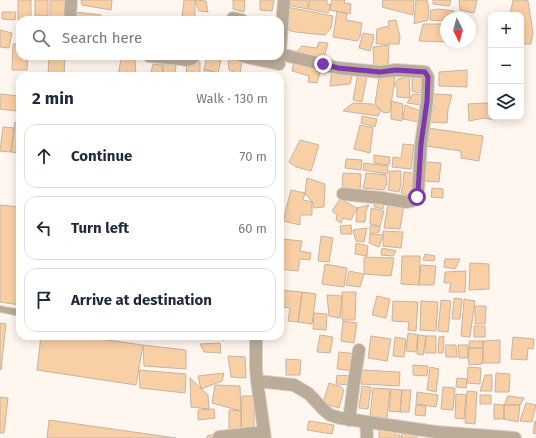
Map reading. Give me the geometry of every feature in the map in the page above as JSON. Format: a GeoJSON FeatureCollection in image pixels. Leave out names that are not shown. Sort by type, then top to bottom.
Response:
{"type":"FeatureCollection","features":[{"type":"Feature","properties":{"kind":"street"},"geometry":{"type":"LineString","coordinates":[[70,16],[71,0]]}},
{"type":"Feature","properties":{"kind":"street"},"geometry":{"type":"LineString","coordinates":[[282,16],[284,0]]}},
{"type":"Feature","properties":{"kind":"street"},"geometry":{"type":"LineString","coordinates":[[263,60],[279,63],[380,72],[396,70],[425,72],[428,77],[418,192],[415,200],[405,202],[343,194]]}},
{"type":"Feature","properties":{"kind":"street"},"geometry":{"type":"LineString","coordinates":[[219,437],[265,435],[257,380],[256,340]]}},
{"type":"Feature","properties":{"kind":"street"},"geometry":{"type":"LineString","coordinates":[[349,420],[359,350]]}},
{"type":"Feature","properties":{"kind":"street"},"geometry":{"type":"LineString","coordinates":[[257,380],[294,385],[309,394],[330,415],[349,420],[436,435],[515,438]]}},
{"type":"Feature","properties":{"kind":"street"},"geometry":{"type":"LineString","coordinates":[[366,423],[367,438]]}},
{"type":"Feature","properties":{"kind":"lane"},"geometry":{"type":"LineString","coordinates":[[0,309],[16,312]]}},
{"type":"Feature","properties":{"kind":"building"},"geometry":{"type":"Polygon","coordinates":[[[18,0],[31,0],[31,16],[18,16],[18,0]]]}},
{"type":"Feature","properties":{"kind":"building"},"geometry":{"type":"Polygon","coordinates":[[[35,0],[48,0],[48,16],[35,16],[35,0]]]}},
{"type":"Feature","properties":{"kind":"building"},"geometry":{"type":"Polygon","coordinates":[[[50,0],[65,0],[65,16],[50,16],[50,0]]]}},
{"type":"Feature","properties":{"kind":"building"},"geometry":{"type":"Polygon","coordinates":[[[81,0],[112,0],[111,10],[82,5],[81,0]]]}},
{"type":"Feature","properties":{"kind":"building"},"geometry":{"type":"Polygon","coordinates":[[[184,0],[195,0],[195,16],[182,16],[184,0]]]}},
{"type":"Feature","properties":{"kind":"building"},"geometry":{"type":"Polygon","coordinates":[[[195,0],[206,1],[208,12],[199,11],[195,0]]]}},
{"type":"Feature","properties":{"kind":"building"},"geometry":{"type":"Polygon","coordinates":[[[233,0],[245,0],[244,12],[233,9],[233,0]]]}},
{"type":"Feature","properties":{"kind":"building"},"geometry":{"type":"Polygon","coordinates":[[[260,0],[274,0],[272,11],[260,10],[260,0]]]}},
{"type":"Feature","properties":{"kind":"building"},"geometry":{"type":"Polygon","coordinates":[[[287,0],[308,0],[308,9],[286,5],[287,0]]]}},
{"type":"Feature","properties":{"kind":"building"},"geometry":{"type":"Polygon","coordinates":[[[310,0],[327,0],[327,5],[331,4],[328,13],[308,9],[310,0]]]}},
{"type":"Feature","properties":{"kind":"building"},"geometry":{"type":"Polygon","coordinates":[[[332,0],[345,0],[344,3],[351,4],[350,14],[330,10],[332,0]]]}},
{"type":"Feature","properties":{"kind":"building"},"geometry":{"type":"Polygon","coordinates":[[[383,0],[414,0],[413,15],[382,7],[383,0]]]}},
{"type":"Feature","properties":{"kind":"building"},"geometry":{"type":"Polygon","coordinates":[[[416,0],[427,0],[429,10],[428,20],[414,24],[416,0]]]}},
{"type":"Feature","properties":{"kind":"building"},"geometry":{"type":"Polygon","coordinates":[[[433,0],[451,0],[449,6],[433,4],[433,0]]]}},
{"type":"Feature","properties":{"kind":"building"},"geometry":{"type":"Polygon","coordinates":[[[459,0],[477,0],[474,12],[460,10],[459,0]]]}},
{"type":"Feature","properties":{"kind":"building"},"geometry":{"type":"Polygon","coordinates":[[[513,0],[528,1],[533,33],[531,44],[524,44],[524,12],[511,12],[513,0]]]}},
{"type":"Feature","properties":{"kind":"building"},"geometry":{"type":"Polygon","coordinates":[[[287,7],[333,16],[331,28],[325,35],[295,32],[285,29],[287,7]]]}},
{"type":"Feature","properties":{"kind":"building"},"geometry":{"type":"Polygon","coordinates":[[[439,9],[454,12],[440,12],[440,21],[430,20],[431,10],[439,9]]]}},
{"type":"Feature","properties":{"kind":"building"},"geometry":{"type":"Polygon","coordinates":[[[337,11],[347,13],[346,20],[362,23],[360,37],[357,41],[333,37],[337,11]]]}},
{"type":"Feature","properties":{"kind":"building"},"geometry":{"type":"Polygon","coordinates":[[[2,12],[16,12],[15,20],[2,19],[2,12]]]}},
{"type":"Feature","properties":{"kind":"building"},"geometry":{"type":"Polygon","coordinates":[[[75,12],[101,15],[101,16],[75,16],[75,12]]]}},
{"type":"Feature","properties":{"kind":"building"},"geometry":{"type":"Polygon","coordinates":[[[396,20],[400,37],[399,44],[376,44],[377,29],[389,26],[388,21],[396,20]]]}},
{"type":"Feature","properties":{"kind":"building"},"geometry":{"type":"Polygon","coordinates":[[[423,24],[440,24],[440,42],[419,41],[423,24]]]}},
{"type":"Feature","properties":{"kind":"building"},"geometry":{"type":"Polygon","coordinates":[[[0,30],[12,33],[9,48],[0,47],[0,30]]]}},
{"type":"Feature","properties":{"kind":"building"},"geometry":{"type":"Polygon","coordinates":[[[363,33],[374,35],[370,51],[359,48],[363,33]]]}},
{"type":"Feature","properties":{"kind":"building"},"geometry":{"type":"Polygon","coordinates":[[[319,42],[328,43],[323,61],[294,55],[302,46],[317,48],[319,42]]]}},
{"type":"Feature","properties":{"kind":"building"},"geometry":{"type":"Polygon","coordinates":[[[13,44],[16,44],[16,60],[28,60],[27,70],[12,70],[13,44]]]}},
{"type":"Feature","properties":{"kind":"building"},"geometry":{"type":"Polygon","coordinates":[[[389,45],[388,67],[374,67],[373,47],[389,45]]]}},
{"type":"Feature","properties":{"kind":"building"},"geometry":{"type":"Polygon","coordinates":[[[49,60],[65,60],[64,72],[48,72],[49,60]]]}},
{"type":"Feature","properties":{"kind":"building"},"geometry":{"type":"Polygon","coordinates":[[[121,60],[135,60],[136,72],[119,72],[121,60]]]}},
{"type":"Feature","properties":{"kind":"building"},"geometry":{"type":"Polygon","coordinates":[[[206,60],[221,60],[218,72],[204,69],[206,60]]]}},
{"type":"Feature","properties":{"kind":"building"},"geometry":{"type":"Polygon","coordinates":[[[228,60],[242,60],[240,72],[233,72],[229,70],[228,60]]]}},
{"type":"Feature","properties":{"kind":"building"},"geometry":{"type":"Polygon","coordinates":[[[294,60],[322,66],[317,83],[308,82],[309,76],[292,71],[294,60]]]}},
{"type":"Feature","properties":{"kind":"building"},"geometry":{"type":"Polygon","coordinates":[[[200,62],[200,72],[187,72],[186,63],[200,62]]]}},
{"type":"Feature","properties":{"kind":"building"},"geometry":{"type":"Polygon","coordinates":[[[153,64],[162,65],[163,72],[151,72],[153,64]]]}},
{"type":"Feature","properties":{"kind":"building"},"geometry":{"type":"Polygon","coordinates":[[[176,64],[175,72],[163,72],[162,65],[176,64]]]}},
{"type":"Feature","properties":{"kind":"building"},"geometry":{"type":"Polygon","coordinates":[[[332,68],[353,72],[350,84],[330,86],[332,68]]]}},
{"type":"Feature","properties":{"kind":"building"},"geometry":{"type":"Polygon","coordinates":[[[204,69],[213,72],[204,72],[204,69]]]}},
{"type":"Feature","properties":{"kind":"building"},"geometry":{"type":"Polygon","coordinates":[[[467,70],[467,87],[439,86],[439,72],[467,70]]]}},
{"type":"Feature","properties":{"kind":"building"},"geometry":{"type":"Polygon","coordinates":[[[358,73],[367,76],[362,102],[353,100],[358,73]]]}},
{"type":"Feature","properties":{"kind":"building"},"geometry":{"type":"Polygon","coordinates":[[[412,74],[424,77],[426,89],[418,93],[412,91],[412,74]]]}},
{"type":"Feature","properties":{"kind":"building"},"geometry":{"type":"Polygon","coordinates":[[[379,77],[395,77],[390,112],[384,113],[375,104],[379,77]]]}},
{"type":"Feature","properties":{"kind":"building"},"geometry":{"type":"Polygon","coordinates":[[[409,77],[410,98],[397,97],[397,88],[394,85],[398,79],[409,77]]]}},
{"type":"Feature","properties":{"kind":"building"},"geometry":{"type":"Polygon","coordinates":[[[0,94],[16,96],[16,111],[0,109],[0,94]]]}},
{"type":"Feature","properties":{"kind":"building"},"geometry":{"type":"Polygon","coordinates":[[[413,94],[424,95],[421,105],[407,103],[413,94]]]}},
{"type":"Feature","properties":{"kind":"building"},"geometry":{"type":"Polygon","coordinates":[[[433,94],[452,95],[448,109],[447,123],[426,122],[435,108],[429,101],[433,94]]]}},
{"type":"Feature","properties":{"kind":"building"},"geometry":{"type":"Polygon","coordinates":[[[391,101],[403,104],[402,121],[391,119],[391,101]]]}},
{"type":"Feature","properties":{"kind":"building"},"geometry":{"type":"Polygon","coordinates":[[[353,103],[372,104],[381,110],[378,116],[343,111],[353,103]]]}},
{"type":"Feature","properties":{"kind":"building"},"geometry":{"type":"Polygon","coordinates":[[[488,103],[488,119],[469,121],[468,104],[488,103]]]}},
{"type":"Feature","properties":{"kind":"building"},"geometry":{"type":"Polygon","coordinates":[[[405,105],[421,111],[419,122],[403,119],[405,105]]]}},
{"type":"Feature","properties":{"kind":"building"},"geometry":{"type":"Polygon","coordinates":[[[362,116],[377,119],[375,127],[361,123],[362,116]]]}},
{"type":"Feature","properties":{"kind":"building"},"geometry":{"type":"Polygon","coordinates":[[[15,122],[16,153],[11,152],[15,122]]]}},
{"type":"Feature","properties":{"kind":"building"},"geometry":{"type":"Polygon","coordinates":[[[360,125],[373,128],[370,153],[354,149],[360,125]]]}},
{"type":"Feature","properties":{"kind":"building"},"geometry":{"type":"Polygon","coordinates":[[[3,127],[14,128],[11,152],[0,151],[3,127]]]}},
{"type":"Feature","properties":{"kind":"building"},"geometry":{"type":"Polygon","coordinates":[[[428,128],[483,136],[479,161],[461,158],[461,151],[426,146],[428,128]]]}},
{"type":"Feature","properties":{"kind":"building"},"geometry":{"type":"Polygon","coordinates":[[[300,140],[319,145],[311,171],[296,167],[289,162],[300,140]]]}},
{"type":"Feature","properties":{"kind":"building"},"geometry":{"type":"Polygon","coordinates":[[[403,144],[414,145],[411,169],[392,167],[393,157],[401,158],[403,144]]]}},
{"type":"Feature","properties":{"kind":"building"},"geometry":{"type":"Polygon","coordinates":[[[374,155],[390,157],[389,165],[374,163],[374,155]]]}},
{"type":"Feature","properties":{"kind":"building"},"geometry":{"type":"Polygon","coordinates":[[[346,159],[362,160],[361,170],[345,168],[346,159]]]}},
{"type":"Feature","properties":{"kind":"building"},"geometry":{"type":"Polygon","coordinates":[[[426,162],[441,163],[439,182],[425,181],[426,162]]]}},
{"type":"Feature","properties":{"kind":"building"},"geometry":{"type":"Polygon","coordinates":[[[364,163],[388,166],[387,174],[363,170],[364,163]]]}},
{"type":"Feature","properties":{"kind":"building"},"geometry":{"type":"Polygon","coordinates":[[[389,171],[401,171],[401,185],[399,192],[388,190],[389,171]]]}},
{"type":"Feature","properties":{"kind":"building"},"geometry":{"type":"Polygon","coordinates":[[[404,172],[412,173],[415,185],[412,196],[401,193],[404,172]]]}},
{"type":"Feature","properties":{"kind":"building"},"geometry":{"type":"Polygon","coordinates":[[[343,173],[361,174],[360,190],[342,189],[343,173]]]}},
{"type":"Feature","properties":{"kind":"building"},"geometry":{"type":"Polygon","coordinates":[[[366,173],[386,175],[387,184],[384,190],[363,188],[366,173]]]}},
{"type":"Feature","properties":{"kind":"building"},"geometry":{"type":"Polygon","coordinates":[[[307,178],[325,184],[324,207],[314,208],[312,202],[305,193],[307,178]]]}},
{"type":"Feature","properties":{"kind":"building"},"geometry":{"type":"Polygon","coordinates":[[[432,188],[443,189],[443,198],[431,197],[432,188]]]}},
{"type":"Feature","properties":{"kind":"building"},"geometry":{"type":"Polygon","coordinates":[[[291,190],[305,193],[303,200],[312,202],[312,215],[300,215],[300,225],[284,221],[291,190]]]}},
{"type":"Feature","properties":{"kind":"building"},"geometry":{"type":"Polygon","coordinates":[[[340,199],[357,208],[351,220],[343,218],[341,223],[336,220],[337,215],[332,211],[340,199]]]}},
{"type":"Feature","properties":{"kind":"building"},"geometry":{"type":"Polygon","coordinates":[[[384,200],[383,209],[374,207],[375,201],[384,200]]]}},
{"type":"Feature","properties":{"kind":"building"},"geometry":{"type":"Polygon","coordinates":[[[388,203],[404,205],[400,229],[384,228],[388,203]]]}},
{"type":"Feature","properties":{"kind":"building"},"geometry":{"type":"Polygon","coordinates":[[[0,205],[16,207],[16,304],[0,302],[0,205]]]}},
{"type":"Feature","properties":{"kind":"building"},"geometry":{"type":"Polygon","coordinates":[[[369,205],[366,211],[365,222],[356,222],[357,208],[369,205]]]}},
{"type":"Feature","properties":{"kind":"building"},"geometry":{"type":"Polygon","coordinates":[[[371,208],[384,211],[380,226],[370,224],[371,208]]]}},
{"type":"Feature","properties":{"kind":"building"},"geometry":{"type":"Polygon","coordinates":[[[351,225],[352,234],[341,234],[340,226],[351,225]]]}},
{"type":"Feature","properties":{"kind":"building"},"geometry":{"type":"Polygon","coordinates":[[[370,226],[380,226],[379,232],[370,234],[370,226]]]}},
{"type":"Feature","properties":{"kind":"building"},"geometry":{"type":"Polygon","coordinates":[[[367,228],[364,242],[356,241],[353,230],[367,228]]]}},
{"type":"Feature","properties":{"kind":"building"},"geometry":{"type":"Polygon","coordinates":[[[383,231],[403,232],[401,248],[383,246],[383,231]]]}},
{"type":"Feature","properties":{"kind":"building"},"geometry":{"type":"Polygon","coordinates":[[[370,234],[383,235],[379,247],[369,243],[370,234]]]}},
{"type":"Feature","properties":{"kind":"building"},"geometry":{"type":"Polygon","coordinates":[[[321,236],[333,238],[329,262],[318,261],[321,236]]]}},
{"type":"Feature","properties":{"kind":"building"},"geometry":{"type":"Polygon","coordinates":[[[284,239],[302,241],[300,251],[311,253],[310,260],[300,259],[298,271],[284,269],[284,239]]]}},
{"type":"Feature","properties":{"kind":"building"},"geometry":{"type":"Polygon","coordinates":[[[356,243],[368,246],[367,256],[355,254],[356,243]]]}},
{"type":"Feature","properties":{"kind":"building"},"geometry":{"type":"Polygon","coordinates":[[[382,248],[396,251],[393,256],[381,255],[382,248]]]}},
{"type":"Feature","properties":{"kind":"building"},"geometry":{"type":"Polygon","coordinates":[[[425,254],[435,256],[434,261],[423,260],[425,254]]]}},
{"type":"Feature","properties":{"kind":"building"},"geometry":{"type":"Polygon","coordinates":[[[402,256],[420,256],[419,285],[401,284],[402,256]]]}},
{"type":"Feature","properties":{"kind":"building"},"geometry":{"type":"Polygon","coordinates":[[[364,257],[394,258],[391,276],[364,274],[364,257]]]}},
{"type":"Feature","properties":{"kind":"building"},"geometry":{"type":"Polygon","coordinates":[[[445,259],[460,259],[455,269],[444,267],[445,259]]]}},
{"type":"Feature","properties":{"kind":"building"},"geometry":{"type":"Polygon","coordinates":[[[470,263],[489,264],[489,289],[469,290],[470,263]]]}},
{"type":"Feature","properties":{"kind":"building"},"geometry":{"type":"Polygon","coordinates":[[[325,264],[347,268],[344,287],[322,284],[325,264]]]}},
{"type":"Feature","properties":{"kind":"building"},"geometry":{"type":"Polygon","coordinates":[[[421,265],[436,266],[434,285],[419,285],[421,265]]]}},
{"type":"Feature","properties":{"kind":"building"},"geometry":{"type":"Polygon","coordinates":[[[349,271],[364,274],[360,287],[346,285],[349,271]]]}},
{"type":"Feature","properties":{"kind":"building"},"geometry":{"type":"Polygon","coordinates":[[[466,271],[465,292],[449,292],[451,283],[444,283],[445,272],[466,271]]]}},
{"type":"Feature","properties":{"kind":"building"},"geometry":{"type":"Polygon","coordinates":[[[284,290],[302,292],[298,322],[288,321],[290,308],[284,307],[284,290]]]}},
{"type":"Feature","properties":{"kind":"building"},"geometry":{"type":"Polygon","coordinates":[[[302,292],[316,294],[312,324],[298,322],[302,292]]]}},
{"type":"Feature","properties":{"kind":"building"},"geometry":{"type":"Polygon","coordinates":[[[342,292],[356,292],[355,320],[342,320],[342,292]]]}},
{"type":"Feature","properties":{"kind":"building"},"geometry":{"type":"Polygon","coordinates":[[[327,295],[342,296],[340,318],[329,316],[327,295]]]}},
{"type":"Feature","properties":{"kind":"building"},"geometry":{"type":"Polygon","coordinates":[[[377,296],[390,299],[386,318],[372,315],[377,296]]]}},
{"type":"Feature","properties":{"kind":"building"},"geometry":{"type":"Polygon","coordinates":[[[454,298],[462,299],[460,319],[452,319],[454,298]]]}},
{"type":"Feature","properties":{"kind":"building"},"geometry":{"type":"Polygon","coordinates":[[[464,299],[475,301],[470,337],[461,336],[464,299]]]}},
{"type":"Feature","properties":{"kind":"building"},"geometry":{"type":"Polygon","coordinates":[[[441,300],[451,301],[448,332],[438,331],[441,300]]]}},
{"type":"Feature","properties":{"kind":"building"},"geometry":{"type":"Polygon","coordinates":[[[393,301],[418,302],[416,331],[408,330],[409,322],[392,321],[393,301]]]}},
{"type":"Feature","properties":{"kind":"building"},"geometry":{"type":"Polygon","coordinates":[[[421,301],[438,302],[436,331],[420,330],[421,301]]]}},
{"type":"Feature","properties":{"kind":"building"},"geometry":{"type":"Polygon","coordinates":[[[475,306],[486,306],[485,324],[475,324],[475,306]]]}},
{"type":"Feature","properties":{"kind":"building"},"geometry":{"type":"Polygon","coordinates":[[[314,313],[327,314],[326,330],[313,329],[314,313]]]}},
{"type":"Feature","properties":{"kind":"building"},"geometry":{"type":"Polygon","coordinates":[[[343,321],[357,323],[354,343],[341,341],[343,321]]]}},
{"type":"Feature","properties":{"kind":"building"},"geometry":{"type":"Polygon","coordinates":[[[0,323],[6,324],[1,370],[0,369],[0,323]]]}},
{"type":"Feature","properties":{"kind":"building"},"geometry":{"type":"Polygon","coordinates":[[[474,326],[485,326],[485,337],[474,337],[474,326]]]}},
{"type":"Feature","properties":{"kind":"building"},"geometry":{"type":"Polygon","coordinates":[[[408,333],[418,335],[416,352],[406,351],[408,333]]]}},
{"type":"Feature","properties":{"kind":"building"},"geometry":{"type":"Polygon","coordinates":[[[320,335],[333,337],[330,353],[317,352],[320,335]]]}},
{"type":"Feature","properties":{"kind":"building"},"geometry":{"type":"Polygon","coordinates":[[[418,335],[426,336],[423,355],[417,354],[418,335]]]}},
{"type":"Feature","properties":{"kind":"building"},"geometry":{"type":"Polygon","coordinates":[[[371,336],[391,339],[387,361],[368,358],[371,336]]]}},
{"type":"Feature","properties":{"kind":"building"},"geometry":{"type":"Polygon","coordinates":[[[426,336],[436,336],[436,353],[425,353],[426,336]]]}},
{"type":"Feature","properties":{"kind":"building"},"geometry":{"type":"Polygon","coordinates":[[[444,336],[443,353],[438,353],[439,337],[444,336]]]}},
{"type":"Feature","properties":{"kind":"building"},"geometry":{"type":"Polygon","coordinates":[[[395,337],[406,339],[404,357],[393,356],[395,337]]]}},
{"type":"Feature","properties":{"kind":"building"},"geometry":{"type":"Polygon","coordinates":[[[513,337],[534,339],[533,349],[528,348],[527,360],[511,359],[513,337]]]}},
{"type":"Feature","properties":{"kind":"building"},"geometry":{"type":"Polygon","coordinates":[[[41,340],[107,340],[143,345],[136,385],[37,370],[41,340]]]}},
{"type":"Feature","properties":{"kind":"building"},"geometry":{"type":"Polygon","coordinates":[[[500,340],[500,363],[483,363],[483,341],[500,340]]]}},
{"type":"Feature","properties":{"kind":"building"},"geometry":{"type":"Polygon","coordinates":[[[469,341],[483,341],[483,348],[469,348],[469,341]]]}},
{"type":"Feature","properties":{"kind":"building"},"geometry":{"type":"Polygon","coordinates":[[[220,343],[221,353],[204,352],[200,344],[220,343]]]}},
{"type":"Feature","properties":{"kind":"building"},"geometry":{"type":"Polygon","coordinates":[[[143,345],[186,350],[186,369],[144,366],[143,345]]]}},
{"type":"Feature","properties":{"kind":"building"},"geometry":{"type":"Polygon","coordinates":[[[445,345],[456,345],[457,357],[446,357],[445,345]]]}},
{"type":"Feature","properties":{"kind":"building"},"geometry":{"type":"Polygon","coordinates":[[[458,345],[468,345],[468,358],[459,358],[458,345]]]}},
{"type":"Feature","properties":{"kind":"building"},"geometry":{"type":"Polygon","coordinates":[[[469,348],[483,348],[482,364],[469,365],[469,348]]]}},
{"type":"Feature","properties":{"kind":"building"},"geometry":{"type":"Polygon","coordinates":[[[339,352],[357,354],[355,371],[337,369],[339,352]]]}},
{"type":"Feature","properties":{"kind":"building"},"geometry":{"type":"Polygon","coordinates":[[[228,356],[245,357],[246,378],[231,377],[228,356]]]}},
{"type":"Feature","properties":{"kind":"building"},"geometry":{"type":"Polygon","coordinates":[[[286,359],[301,360],[300,375],[286,375],[286,359]]]}},
{"type":"Feature","properties":{"kind":"building"},"geometry":{"type":"Polygon","coordinates":[[[413,365],[428,366],[427,376],[413,375],[413,365]]]}},
{"type":"Feature","properties":{"kind":"building"},"geometry":{"type":"Polygon","coordinates":[[[430,367],[439,369],[436,392],[427,390],[430,367]]]}},
{"type":"Feature","properties":{"kind":"building"},"geometry":{"type":"Polygon","coordinates":[[[468,367],[481,368],[480,384],[467,383],[468,367]]]}},
{"type":"Feature","properties":{"kind":"building"},"geometry":{"type":"Polygon","coordinates":[[[139,370],[186,374],[185,393],[140,388],[139,370]]]}},
{"type":"Feature","properties":{"kind":"building"},"geometry":{"type":"Polygon","coordinates":[[[362,370],[400,372],[399,386],[361,384],[362,370]]]}},
{"type":"Feature","properties":{"kind":"building"},"geometry":{"type":"Polygon","coordinates":[[[224,373],[222,381],[201,389],[198,376],[224,373]]]}},
{"type":"Feature","properties":{"kind":"building"},"geometry":{"type":"Polygon","coordinates":[[[496,373],[510,374],[509,392],[495,392],[496,373]]]}},
{"type":"Feature","properties":{"kind":"building"},"geometry":{"type":"Polygon","coordinates":[[[337,375],[351,376],[351,385],[336,384],[337,375]]]}},
{"type":"Feature","properties":{"kind":"building"},"geometry":{"type":"Polygon","coordinates":[[[485,375],[492,375],[492,391],[480,391],[485,375]]]}},
{"type":"Feature","properties":{"kind":"building"},"geometry":{"type":"Polygon","coordinates":[[[190,378],[208,395],[209,409],[191,407],[190,378]]]}},
{"type":"Feature","properties":{"kind":"building"},"geometry":{"type":"Polygon","coordinates":[[[457,378],[467,379],[466,388],[456,387],[457,378]]]}},
{"type":"Feature","properties":{"kind":"building"},"geometry":{"type":"Polygon","coordinates":[[[329,383],[341,387],[344,390],[339,408],[323,403],[329,383]]]}},
{"type":"Feature","properties":{"kind":"building"},"geometry":{"type":"Polygon","coordinates":[[[215,385],[240,386],[241,411],[212,403],[215,385]]]}},
{"type":"Feature","properties":{"kind":"building"},"geometry":{"type":"Polygon","coordinates":[[[362,386],[371,387],[368,409],[359,408],[362,386]]]}},
{"type":"Feature","properties":{"kind":"building"},"geometry":{"type":"Polygon","coordinates":[[[443,387],[455,388],[453,410],[441,409],[443,387]]]}},
{"type":"Feature","properties":{"kind":"building"},"geometry":{"type":"Polygon","coordinates":[[[373,388],[390,389],[387,418],[370,416],[373,388]]]}},
{"type":"Feature","properties":{"kind":"building"},"geometry":{"type":"Polygon","coordinates":[[[391,389],[402,390],[400,412],[389,411],[391,389]]]}},
{"type":"Feature","properties":{"kind":"building"},"geometry":{"type":"Polygon","coordinates":[[[402,390],[411,390],[409,412],[400,412],[402,390]]]}},
{"type":"Feature","properties":{"kind":"building"},"geometry":{"type":"Polygon","coordinates":[[[467,391],[477,392],[475,424],[465,423],[467,391]]]}},
{"type":"Feature","properties":{"kind":"building"},"geometry":{"type":"Polygon","coordinates":[[[417,392],[438,395],[436,407],[416,404],[417,392]]]}},
{"type":"Feature","properties":{"kind":"building"},"geometry":{"type":"Polygon","coordinates":[[[456,394],[466,395],[464,419],[455,418],[456,394]]]}},
{"type":"Feature","properties":{"kind":"building"},"geometry":{"type":"Polygon","coordinates":[[[480,395],[491,395],[491,404],[480,404],[480,395]]]}},
{"type":"Feature","properties":{"kind":"building"},"geometry":{"type":"Polygon","coordinates":[[[242,396],[254,396],[254,431],[241,431],[242,396]]]}},
{"type":"Feature","properties":{"kind":"building"},"geometry":{"type":"Polygon","coordinates":[[[508,396],[524,398],[520,405],[504,405],[508,396]]]}},
{"type":"Feature","properties":{"kind":"building"},"geometry":{"type":"Polygon","coordinates":[[[0,397],[8,398],[4,433],[0,433],[0,397]]]}},
{"type":"Feature","properties":{"kind":"building"},"geometry":{"type":"Polygon","coordinates":[[[526,403],[536,405],[532,422],[520,421],[526,403]]]}},
{"type":"Feature","properties":{"kind":"building"},"geometry":{"type":"Polygon","coordinates":[[[494,404],[504,405],[504,419],[494,419],[494,404]]]}},
{"type":"Feature","properties":{"kind":"building"},"geometry":{"type":"Polygon","coordinates":[[[416,405],[426,406],[425,416],[415,415],[416,405]]]}},
{"type":"Feature","properties":{"kind":"building"},"geometry":{"type":"Polygon","coordinates":[[[504,405],[520,405],[518,422],[504,419],[504,405]]]}},
{"type":"Feature","properties":{"kind":"building"},"geometry":{"type":"Polygon","coordinates":[[[214,409],[215,418],[198,420],[198,410],[214,409]]]}},
{"type":"Feature","properties":{"kind":"building"},"geometry":{"type":"Polygon","coordinates":[[[229,410],[241,411],[241,431],[229,432],[229,410]]]}},
{"type":"Feature","properties":{"kind":"building"},"geometry":{"type":"Polygon","coordinates":[[[49,420],[176,438],[47,438],[49,420]]]}},
{"type":"Feature","properties":{"kind":"building"},"geometry":{"type":"Polygon","coordinates":[[[309,421],[334,425],[332,434],[307,430],[309,421]]]}},
{"type":"Feature","properties":{"kind":"building"},"geometry":{"type":"Polygon","coordinates":[[[536,421],[536,434],[533,433],[536,421]]]}},
{"type":"Feature","properties":{"kind":"building"},"geometry":{"type":"Polygon","coordinates":[[[379,429],[395,429],[395,435],[400,435],[400,438],[379,438],[379,429]]]}},
{"type":"Feature","properties":{"kind":"building"},"geometry":{"type":"Polygon","coordinates":[[[216,434],[217,438],[207,438],[207,436],[216,434]]]}},
{"type":"Feature","properties":{"kind":"building"},"geometry":{"type":"Polygon","coordinates":[[[402,434],[417,435],[417,438],[401,438],[402,434]]]}},
{"type":"Feature","properties":{"kind":"route"},"geometry":{"type":"LineString","coordinates":[[323,64],[338,68],[380,72],[396,70],[425,72],[428,77],[427,101],[421,144],[417,197]]}}]}
